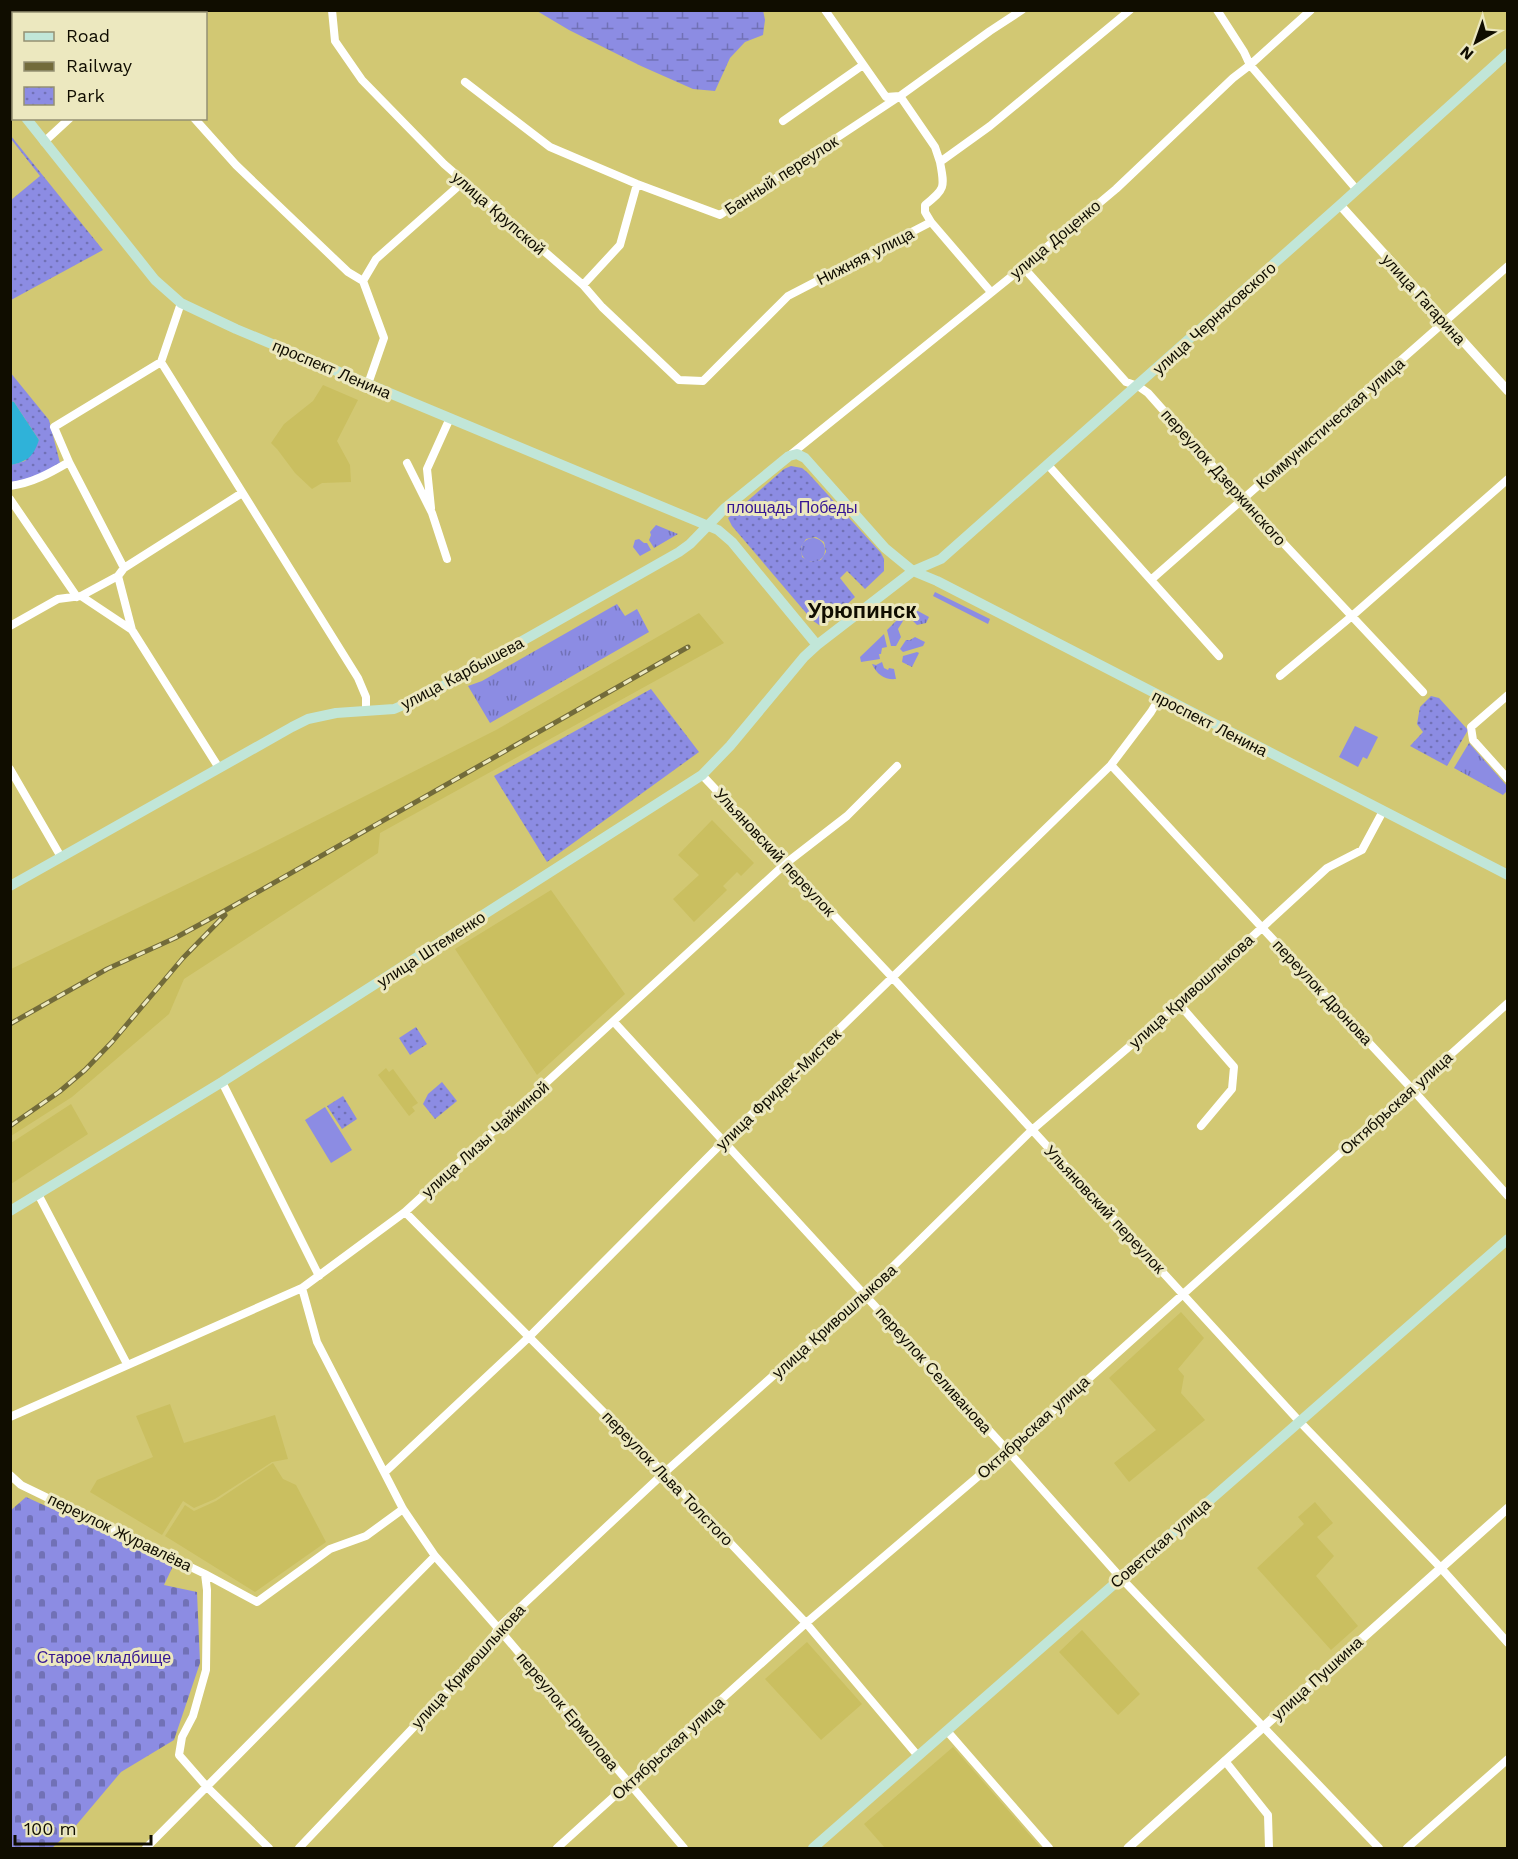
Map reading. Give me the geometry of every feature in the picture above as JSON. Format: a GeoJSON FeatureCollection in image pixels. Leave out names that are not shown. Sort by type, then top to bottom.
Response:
{"type":"FeatureCollection","features":[{"type":"Feature","properties":{"kind":"main road","name":"улица Черняховского"},"geometry":{"type":"LineString","coordinates":[[913,571],[941,559],[1340,206],[1508,53]]}},
{"type":"Feature","properties":{"kind":"main road","name":"проспект Ленина"},"geometry":{"type":"LineString","coordinates":[[28,120],[143,266],[168,293],[181,303],[368,384],[708,525]]}},
{"type":"Feature","properties":{"kind":"main road"},"geometry":{"type":"LineString","coordinates":[[797,454],[805,458],[885,548],[913,571],[817,645],[732,542],[724,534],[708,525],[724,509],[789,456],[797,454]]}},
{"type":"Feature","properties":{"kind":"main road","name":"улица Карбышева"},"geometry":{"type":"LineString","coordinates":[[10,886],[308,719],[336,713],[394,709],[427,695],[679,552],[708,525]]}},
{"type":"Feature","properties":{"kind":"main road","name":"проспект Ленина"},"geometry":{"type":"LineString","coordinates":[[913,571],[937,581],[1508,875]]}},
{"type":"Feature","properties":{"kind":"main road","name":"улица Штеменко"},"geometry":{"type":"LineString","coordinates":[[10,1211],[222,1082],[702,775],[817,645]]}},
{"type":"Feature","properties":{"kind":"main road","name":"Советская улица"},"geometry":{"type":"LineString","coordinates":[[813,1848],[1508,1239]]}},
{"type":"Feature","properties":{"kind":"street","name":"улица Крупской"},"geometry":{"type":"LineString","coordinates":[[332,10],[335,41],[362,80],[444,164],[583,285],[602,307],[679,380],[703,381]]}},
{"type":"Feature","properties":{"kind":"street"},"geometry":{"type":"LineString","coordinates":[[825,10],[886,97],[900,96],[935,147],[940,162],[990,126],[1130,10]]}},
{"type":"Feature","properties":{"kind":"street","name":"Банный переулок"},"geometry":{"type":"LineString","coordinates":[[465,82],[550,147],[637,184],[720,215],[900,96],[1022,10]]}},
{"type":"Feature","properties":{"kind":"street"},"geometry":{"type":"LineString","coordinates":[[1216,10],[1250,65],[1357,190]]}},
{"type":"Feature","properties":{"kind":"street","name":"улица Доценко"},"geometry":{"type":"LineString","coordinates":[[789,456],[1116,189],[1233,78],[1311,10]]}},
{"type":"Feature","properties":{"kind":"street"},"geometry":{"type":"LineString","coordinates":[[783,121],[863,65]]}},
{"type":"Feature","properties":{"kind":"street"},"geometry":{"type":"LineString","coordinates":[[44,142],[68,120]]}},
{"type":"Feature","properties":{"kind":"street"},"geometry":{"type":"LineString","coordinates":[[196,120],[245,173],[348,272],[363,281],[384,338],[368,384]]}},
{"type":"Feature","properties":{"kind":"street","name":"Нижняя улица"},"geometry":{"type":"LineString","coordinates":[[703,381],[789,296],[931,222],[925,212],[925,205],[940,193],[943,185],[940,162]]}},
{"type":"Feature","properties":{"kind":"street"},"geometry":{"type":"LineString","coordinates":[[363,281],[376,260],[463,182]]}},
{"type":"Feature","properties":{"kind":"street"},"geometry":{"type":"LineString","coordinates":[[583,285],[621,244],[637,184]]}},
{"type":"Feature","properties":{"kind":"street","name":"улица Гагарина"},"geometry":{"type":"LineString","coordinates":[[1340,206],[1508,391]]}},
{"type":"Feature","properties":{"kind":"street"},"geometry":{"type":"LineString","coordinates":[[931,222],[991,292]]}},
{"type":"Feature","properties":{"kind":"street","name":"Коммунистическая улица"},"geometry":{"type":"LineString","coordinates":[[1152,579],[1508,266]]}},
{"type":"Feature","properties":{"kind":"street","name":"переулок Дзержинского"},"geometry":{"type":"LineString","coordinates":[[1023,267],[1126,382],[1148,393],[1242,499],[1423,692]]}},
{"type":"Feature","properties":{"kind":"street"},"geometry":{"type":"LineString","coordinates":[[124,568],[69,462],[54,427],[161,362],[181,303]]}},
{"type":"Feature","properties":{"kind":"street"},"geometry":{"type":"LineString","coordinates":[[161,362],[358,678],[366,697],[366,711]]}},
{"type":"Feature","properties":{"kind":"street"},"geometry":{"type":"LineString","coordinates":[[432,513],[427,469],[450,418]]}},
{"type":"Feature","properties":{"kind":"street"},"geometry":{"type":"LineString","coordinates":[[10,486],[22,485],[46,476],[69,462]]}},
{"type":"Feature","properties":{"kind":"street"},"geometry":{"type":"LineString","coordinates":[[407,463],[432,513],[447,559]]}},
{"type":"Feature","properties":{"kind":"street"},"geometry":{"type":"LineString","coordinates":[[1048,465],[1219,656]]}},
{"type":"Feature","properties":{"kind":"street"},"geometry":{"type":"LineString","coordinates":[[1280,676],[1508,479]]}},
{"type":"Feature","properties":{"kind":"street"},"geometry":{"type":"LineString","coordinates":[[10,626],[58,599],[79,597],[118,576],[124,568],[242,494]]}},
{"type":"Feature","properties":{"kind":"street"},"geometry":{"type":"LineString","coordinates":[[10,499],[79,597],[132,630]]}},
{"type":"Feature","properties":{"kind":"street"},"geometry":{"type":"LineString","coordinates":[[118,576],[132,630],[219,768]]}},
{"type":"Feature","properties":{"kind":"street"},"geometry":{"type":"LineString","coordinates":[[1508,695],[1471,728],[1473,740],[1508,779]]}},
{"type":"Feature","properties":{"kind":"street","name":"улица Фридек-Мистек"},"geometry":{"type":"LineString","coordinates":[[385,1472],[530,1337],[724,1141],[1112,765],[1160,697]]}},
{"type":"Feature","properties":{"kind":"street","name":"переулок Дронова"},"geometry":{"type":"LineString","coordinates":[[1112,765],[1508,1196]]}},
{"type":"Feature","properties":{"kind":"street","name":"улица Лизы Чайкиной"},"geometry":{"type":"LineString","coordinates":[[10,1417],[302,1288],[319,1276],[405,1212],[785,864],[847,816],[897,766]]}},
{"type":"Feature","properties":{"kind":"street"},"geometry":{"type":"LineString","coordinates":[[10,769],[61,857]]}},
{"type":"Feature","properties":{"kind":"street","name":"Ульяновский переулок"},"geometry":{"type":"LineString","coordinates":[[702,775],[892,977],[1299,1421],[1440,1567],[1508,1643]]}},
{"type":"Feature","properties":{"kind":"street","name":"улица Кривошлыкова"},"geometry":{"type":"LineString","coordinates":[[299,1848],[486,1650],[498,1628],[664,1473],[865,1294],[1032,1130],[1179,1004],[1327,868],[1362,850],[1383,811]]}},
{"type":"Feature","properties":{"kind":"street","name":"Октябрьская улица"},"geometry":{"type":"LineString","coordinates":[[557,1848],[806,1623],[1008,1451],[1508,1003]]}},
{"type":"Feature","properties":{"kind":"street"},"geometry":{"type":"LineString","coordinates":[[1179,1004],[1234,1067],[1232,1089],[1201,1126]]}},
{"type":"Feature","properties":{"kind":"street","name":"переулок Селиванова"},"geometry":{"type":"LineString","coordinates":[[614,1022],[865,1294],[1121,1578],[1378,1848]]}},
{"type":"Feature","properties":{"kind":"street"},"geometry":{"type":"LineString","coordinates":[[222,1082],[319,1276]]}},
{"type":"Feature","properties":{"kind":"street"},"geometry":{"type":"LineString","coordinates":[[38,1194],[127,1364]]}},
{"type":"Feature","properties":{"kind":"street","name":"переулок Льва Толстого"},"geometry":{"type":"LineString","coordinates":[[405,1212],[664,1473],[806,1623],[918,1756]]}},
{"type":"Feature","properties":{"kind":"street","name":"переулок Ермолова"},"geometry":{"type":"LineString","coordinates":[[302,1288],[318,1342],[364,1435],[403,1509],[435,1556],[684,1848]]}},
{"type":"Feature","properties":{"kind":"street","name":"переулок Журавлёва"},"geometry":{"type":"LineString","coordinates":[[10,1475],[21,1485],[206,1574],[206,1670],[193,1716],[182,1737],[179,1755],[207,1787],[269,1848]]}},
{"type":"Feature","properties":{"kind":"street","name":"улица Пушкина"},"geometry":{"type":"LineString","coordinates":[[1128,1848],[1508,1508]]}},
{"type":"Feature","properties":{"kind":"street"},"geometry":{"type":"LineString","coordinates":[[206,1574],[257,1602],[330,1549],[366,1536],[403,1509]]}},
{"type":"Feature","properties":{"kind":"street"},"geometry":{"type":"LineString","coordinates":[[146,1848],[435,1556]]}},
{"type":"Feature","properties":{"kind":"street"},"geometry":{"type":"LineString","coordinates":[[947,1731],[1049,1848]]}},
{"type":"Feature","properties":{"kind":"street"},"geometry":{"type":"LineString","coordinates":[[1407,1848],[1508,1760]]}},
{"type":"Feature","properties":{"kind":"street"},"geometry":{"type":"LineString","coordinates":[[1225,1761],[1268,1815],[1269,1848]]}},
{"type":"Feature","properties":{"kind":"shaded area"},"geometry":{"type":"Polygon","coordinates":[[[323,385],[358,400],[337,441],[350,465],[351,482],[322,483],[312,489],[295,473],[271,443],[284,424],[313,401],[323,385]]]}},
{"type":"Feature","properties":{"kind":"shaded area"},"geometry":{"type":"Polygon","coordinates":[[[699,613],[724,643],[380,833],[378,853],[184,979],[169,1014],[72,1097],[11,1136],[11,969],[258,850],[496,730],[699,613]]]}},
{"type":"Feature","properties":{"kind":"shaded area"},"geometry":{"type":"Polygon","coordinates":[[[712,820],[754,863],[741,876],[737,872],[723,886],[727,890],[694,922],[673,899],[699,875],[678,855],[712,820]]]}},
{"type":"Feature","properties":{"kind":"shaded area"},"geometry":{"type":"Polygon","coordinates":[[[551,890],[625,994],[537,1075],[455,949],[551,890]]]}},
{"type":"Feature","properties":{"kind":"shaded area"},"geometry":{"type":"Polygon","coordinates":[[[386,1068],[389,1072],[393,1069],[418,1103],[412,1107],[415,1111],[409,1116],[378,1075],[386,1068]]]}},
{"type":"Feature","properties":{"kind":"shaded area"},"geometry":{"type":"Polygon","coordinates":[[[71,1104],[88,1134],[11,1184],[11,1143],[71,1104]]]}},
{"type":"Feature","properties":{"kind":"shaded area"},"geometry":{"type":"Polygon","coordinates":[[[1181,1312],[1204,1338],[1178,1369],[1184,1376],[1181,1393],[1205,1420],[1129,1482],[1114,1463],[1156,1430],[1109,1378],[1181,1312]]]}},
{"type":"Feature","properties":{"kind":"shaded area"},"geometry":{"type":"Polygon","coordinates":[[[170,1404],[184,1443],[275,1415],[288,1459],[272,1462],[215,1499],[194,1508],[183,1501],[162,1535],[90,1492],[97,1480],[153,1457],[136,1416],[170,1404]]]}},
{"type":"Feature","properties":{"kind":"shaded area"},"geometry":{"type":"Polygon","coordinates":[[[273,1463],[283,1479],[296,1485],[326,1542],[255,1592],[165,1536],[185,1505],[194,1511],[216,1501],[273,1463]]]}},
{"type":"Feature","properties":{"kind":"shaded area"},"geometry":{"type":"Polygon","coordinates":[[[1315,1502],[1333,1523],[1317,1537],[1334,1556],[1316,1576],[1358,1626],[1331,1650],[1257,1568],[1304,1524],[1298,1517],[1315,1502]]]}},
{"type":"Feature","properties":{"kind":"shaded area"},"geometry":{"type":"Polygon","coordinates":[[[1082,1630],[1140,1694],[1118,1715],[1059,1652],[1082,1630]]]}},
{"type":"Feature","properties":{"kind":"shaded area"},"geometry":{"type":"Polygon","coordinates":[[[807,1642],[862,1704],[821,1740],[765,1679],[807,1642]]]}},
{"type":"Feature","properties":{"kind":"shaded area"},"geometry":{"type":"Polygon","coordinates":[[[953,1747],[1041,1848],[885,1848],[864,1824],[953,1747]]]}},
{"type":"Feature","properties":{"kind":"green space"},"geometry":{"type":"Polygon","coordinates":[[[763,10],[765,20],[763,35],[745,42],[730,58],[715,91],[693,89],[641,66],[569,30],[537,11],[763,10]]]}},
{"type":"Feature","properties":{"kind":"green space"},"geometry":{"type":"Polygon","coordinates":[[[11,136],[103,250],[11,300],[11,200],[40,176],[11,136]]]}},
{"type":"Feature","properties":{"kind":"green space"},"geometry":{"type":"Polygon","coordinates":[[[10,372],[49,420],[60,463],[36,476],[11,482],[11,465],[25,461],[39,440],[14,402],[11,401],[10,372]]]}},
{"type":"Feature","properties":{"kind":"green space","name":"площадь Победы"},"geometry":{"type":"Polygon","coordinates":[[[791,466],[802,468],[808,473],[884,559],[884,571],[865,589],[847,571],[840,578],[855,597],[826,624],[819,625],[812,620],[732,526],[728,518],[784,469],[791,466]],[[816,537],[806,539],[801,547],[802,557],[811,562],[821,560],[826,552],[824,542],[816,537]]]}},
{"type":"Feature","properties":{"kind":"green space"},"geometry":{"type":"Polygon","coordinates":[[[656,525],[678,534],[654,548],[649,540],[650,532],[656,525]]]}},
{"type":"Feature","properties":{"kind":"green space"},"geometry":{"type":"Polygon","coordinates":[[[813,538],[822,541],[825,550],[822,559],[813,562],[804,559],[801,550],[804,541],[813,538]]]}},
{"type":"Feature","properties":{"kind":"green space"},"geometry":{"type":"Polygon","coordinates":[[[639,539],[647,543],[651,550],[640,556],[633,547],[635,540],[639,539]]]}},
{"type":"Feature","properties":{"kind":"green space"},"geometry":{"type":"Polygon","coordinates":[[[935,592],[990,619],[988,624],[933,596],[935,592]]]}},
{"type":"Feature","properties":{"kind":"green space"},"geometry":{"type":"Polygon","coordinates":[[[617,604],[625,616],[637,609],[649,632],[490,723],[468,686],[482,681],[617,604]]]}},
{"type":"Feature","properties":{"kind":"green space"},"geometry":{"type":"Polygon","coordinates":[[[911,610],[929,617],[926,623],[917,625],[907,620],[906,613],[911,610]]]}},
{"type":"Feature","properties":{"kind":"green space"},"geometry":{"type":"Polygon","coordinates":[[[902,615],[903,621],[898,629],[901,637],[896,646],[891,646],[887,630],[902,615]]]}},
{"type":"Feature","properties":{"kind":"green space"},"geometry":{"type":"Polygon","coordinates":[[[884,634],[887,647],[882,648],[879,654],[880,659],[861,662],[860,657],[884,634]]]}},
{"type":"Feature","properties":{"kind":"green space"},"geometry":{"type":"Polygon","coordinates":[[[915,637],[925,642],[923,646],[903,652],[900,649],[906,640],[915,637]]]}},
{"type":"Feature","properties":{"kind":"green space"},"geometry":{"type":"Polygon","coordinates":[[[919,653],[912,667],[902,662],[903,656],[919,653]]]}},
{"type":"Feature","properties":{"kind":"green space"},"geometry":{"type":"Polygon","coordinates":[[[882,662],[884,668],[894,669],[896,679],[888,679],[876,671],[872,664],[882,662]]]}},
{"type":"Feature","properties":{"kind":"green space"},"geometry":{"type":"Polygon","coordinates":[[[651,689],[699,752],[547,862],[494,776],[651,689]]]}},
{"type":"Feature","properties":{"kind":"green space"},"geometry":{"type":"Polygon","coordinates":[[[1431,696],[1439,698],[1468,730],[1447,766],[1410,746],[1423,732],[1417,724],[1420,707],[1431,696]]]}},
{"type":"Feature","properties":{"kind":"green space"},"geometry":{"type":"Polygon","coordinates":[[[1355,726],[1378,737],[1367,759],[1363,757],[1358,767],[1339,757],[1355,726]]]}},
{"type":"Feature","properties":{"kind":"green space"},"geometry":{"type":"Polygon","coordinates":[[[1469,743],[1507,786],[1507,791],[1503,795],[1454,768],[1469,743]]]}},
{"type":"Feature","properties":{"kind":"green space"},"geometry":{"type":"Polygon","coordinates":[[[416,1027],[427,1044],[410,1055],[399,1038],[416,1027]]]}},
{"type":"Feature","properties":{"kind":"green space"},"geometry":{"type":"Polygon","coordinates":[[[442,1082],[457,1101],[435,1119],[423,1104],[428,1094],[442,1082]]]}},
{"type":"Feature","properties":{"kind":"green space"},"geometry":{"type":"Polygon","coordinates":[[[343,1096],[357,1119],[342,1129],[327,1106],[343,1096]]]}},
{"type":"Feature","properties":{"kind":"green space"},"geometry":{"type":"Polygon","coordinates":[[[325,1107],[352,1150],[331,1163],[305,1120],[325,1107]]]}},
{"type":"Feature","properties":{"kind":"green space","name":"Старое кладбище"},"geometry":{"type":"Polygon","coordinates":[[[26,1497],[174,1564],[164,1585],[197,1592],[200,1663],[174,1740],[121,1772],[73,1829],[52,1848],[11,1848],[10,1511],[26,1497]]]}},
{"type":"Feature","properties":{"kind":"water"},"geometry":{"type":"Polygon","coordinates":[[[11,401],[14,402],[39,440],[29,457],[11,465],[11,401]]]}},
{"type":"Feature","properties":{"kind":"railway"},"geometry":{"type":"LineString","coordinates":[[10,1024],[107,969],[175,938],[219,914],[688,647]]}},
{"type":"Feature","properties":{"kind":"railway"},"geometry":{"type":"LineString","coordinates":[[10,1126],[59,1092],[85,1070],[112,1042],[183,958],[225,915]]}},
{"type":"Feature","properties":{"kind":"district","name":"Урюпинск"},"geometry":{"type":"Point","coordinates":[862,610]}}]}
